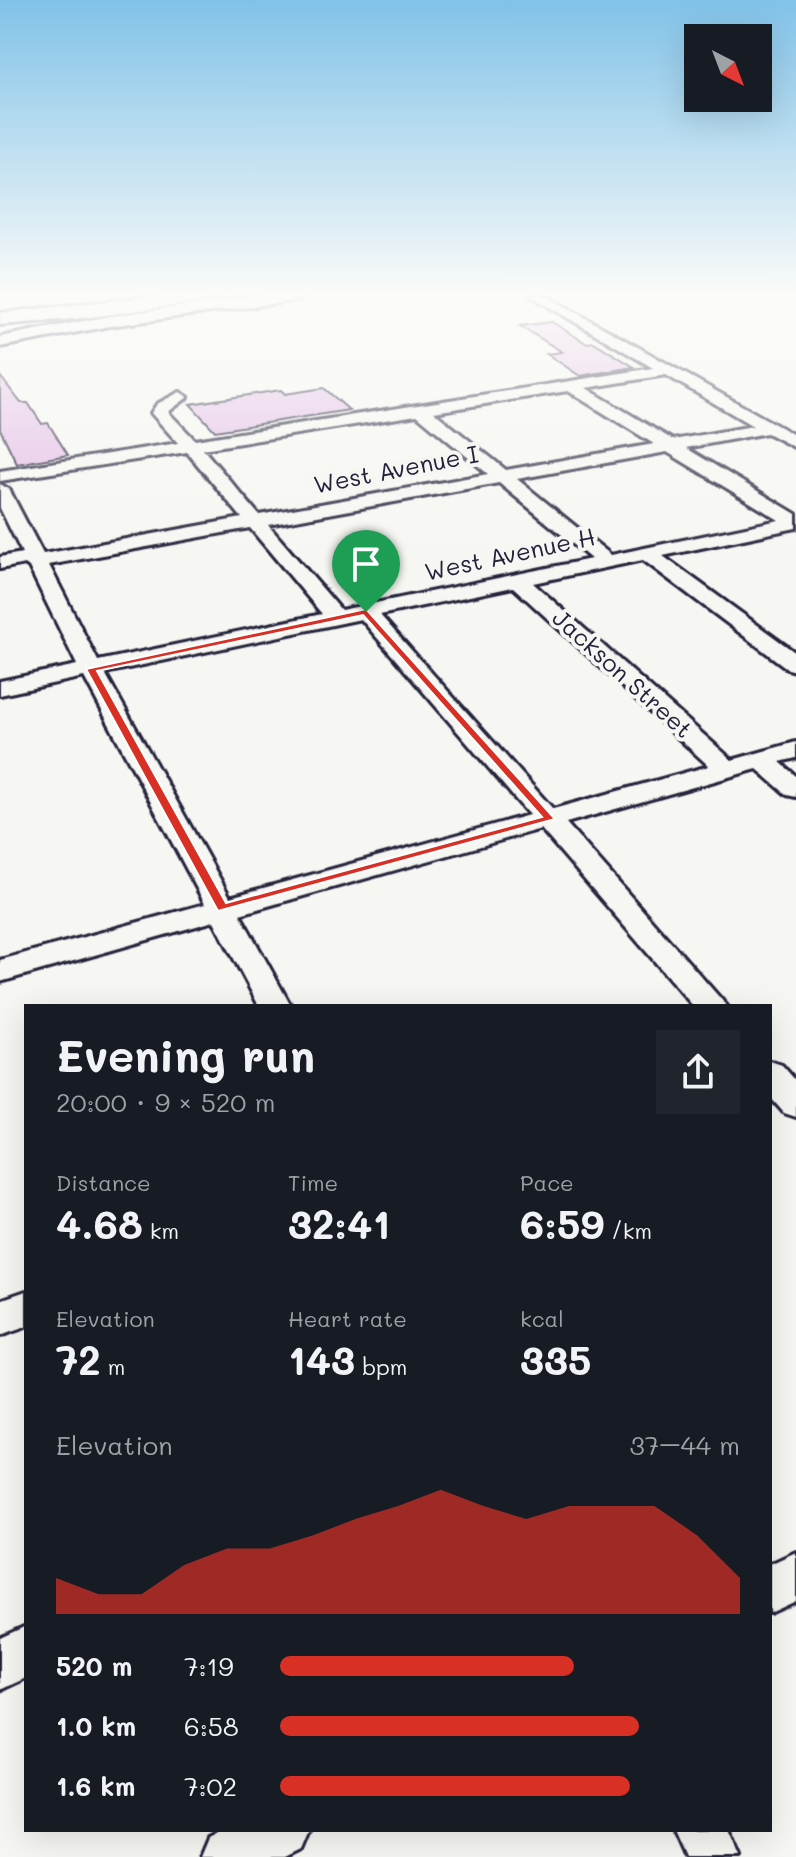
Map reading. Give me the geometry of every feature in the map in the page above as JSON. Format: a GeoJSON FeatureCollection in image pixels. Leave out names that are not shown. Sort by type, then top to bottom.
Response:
{"type":"FeatureCollection","features":[{"type":"Feature","properties":{"kind":"street"},"geometry":{"type":"LineString","coordinates":[[0,476],[598,382]]}},
{"type":"Feature","properties":{"kind":"street"},"geometry":{"type":"LineString","coordinates":[[691,382],[796,443]]}},
{"type":"Feature","properties":{"kind":"street"},"geometry":{"type":"LineString","coordinates":[[571,386],[796,522]]}},
{"type":"Feature","properties":{"kind":"street"},"geometry":{"type":"LineString","coordinates":[[180,397],[159,413],[191,446],[336,618]]}},
{"type":"Feature","properties":{"kind":"street"},"geometry":{"type":"LineString","coordinates":[[421,410],[606,561]]}},
{"type":"Feature","properties":{"kind":"street","name":"West Avenue I"},"geometry":{"type":"LineString","coordinates":[[0,563],[256,523],[768,428]]}},
{"type":"Feature","properties":{"kind":"street"},"geometry":{"type":"LineString","coordinates":[[0,489],[91,669],[274,1004]]}},
{"type":"Feature","properties":{"kind":"street","name":"West Avenue H"},"geometry":{"type":"LineString","coordinates":[[0,688],[796,522]]}},
{"type":"Feature","properties":{"kind":"street"},"geometry":{"type":"LineString","coordinates":[[647,553],[796,664]]}},
{"type":"Feature","properties":{"kind":"street","name":"Jackson Street"},"geometry":{"type":"LineString","coordinates":[[517,580],[727,769]]}},
{"type":"Feature","properties":{"kind":"street"},"geometry":{"type":"LineString","coordinates":[[366,612],[709,1004]]}},
{"type":"Feature","properties":{"kind":"street"},"geometry":{"type":"LineString","coordinates":[[0,971],[796,750]]}},
{"type":"Feature","properties":{"kind":"street"},"geometry":{"type":"LineString","coordinates":[[762,760],[796,789]]}},
{"type":"Feature","properties":{"kind":"street"},"geometry":{"type":"LineString","coordinates":[[772,1076],[796,1104]]}},
{"type":"Feature","properties":{"kind":"street"},"geometry":{"type":"LineString","coordinates":[[0,1318],[24,1310]]}},
{"type":"Feature","properties":{"kind":"street"},"geometry":{"type":"LineString","coordinates":[[772,1588],[796,1576]]}},
{"type":"Feature","properties":{"kind":"street"},"geometry":{"type":"LineString","coordinates":[[0,1665],[24,1652]]}},
{"type":"Feature","properties":{"kind":"street"},"geometry":{"type":"LineString","coordinates":[[227,1857],[278,1832]]}},
{"type":"Feature","properties":{"kind":"street"},"geometry":{"type":"LineString","coordinates":[[701,1832],[714,1857]]}},
{"type":"Feature","properties":{"kind":"building"},"geometry":{"type":"Polygon","coordinates":[[[0,382],[4,382],[21,403],[28,403],[42,424],[48,423],[68,455],[17,464],[0,429],[0,382]]]}},
{"type":"Feature","properties":{"kind":"building"},"geometry":{"type":"Polygon","coordinates":[[[324,388],[349,410],[215,431],[190,404],[281,390],[285,394],[324,388]]]}},
{"type":"Feature","properties":{"kind":"route"},"geometry":{"type":"LineString","coordinates":[[366,612],[549,819],[222,908],[91,669],[366,612]]}}]}
